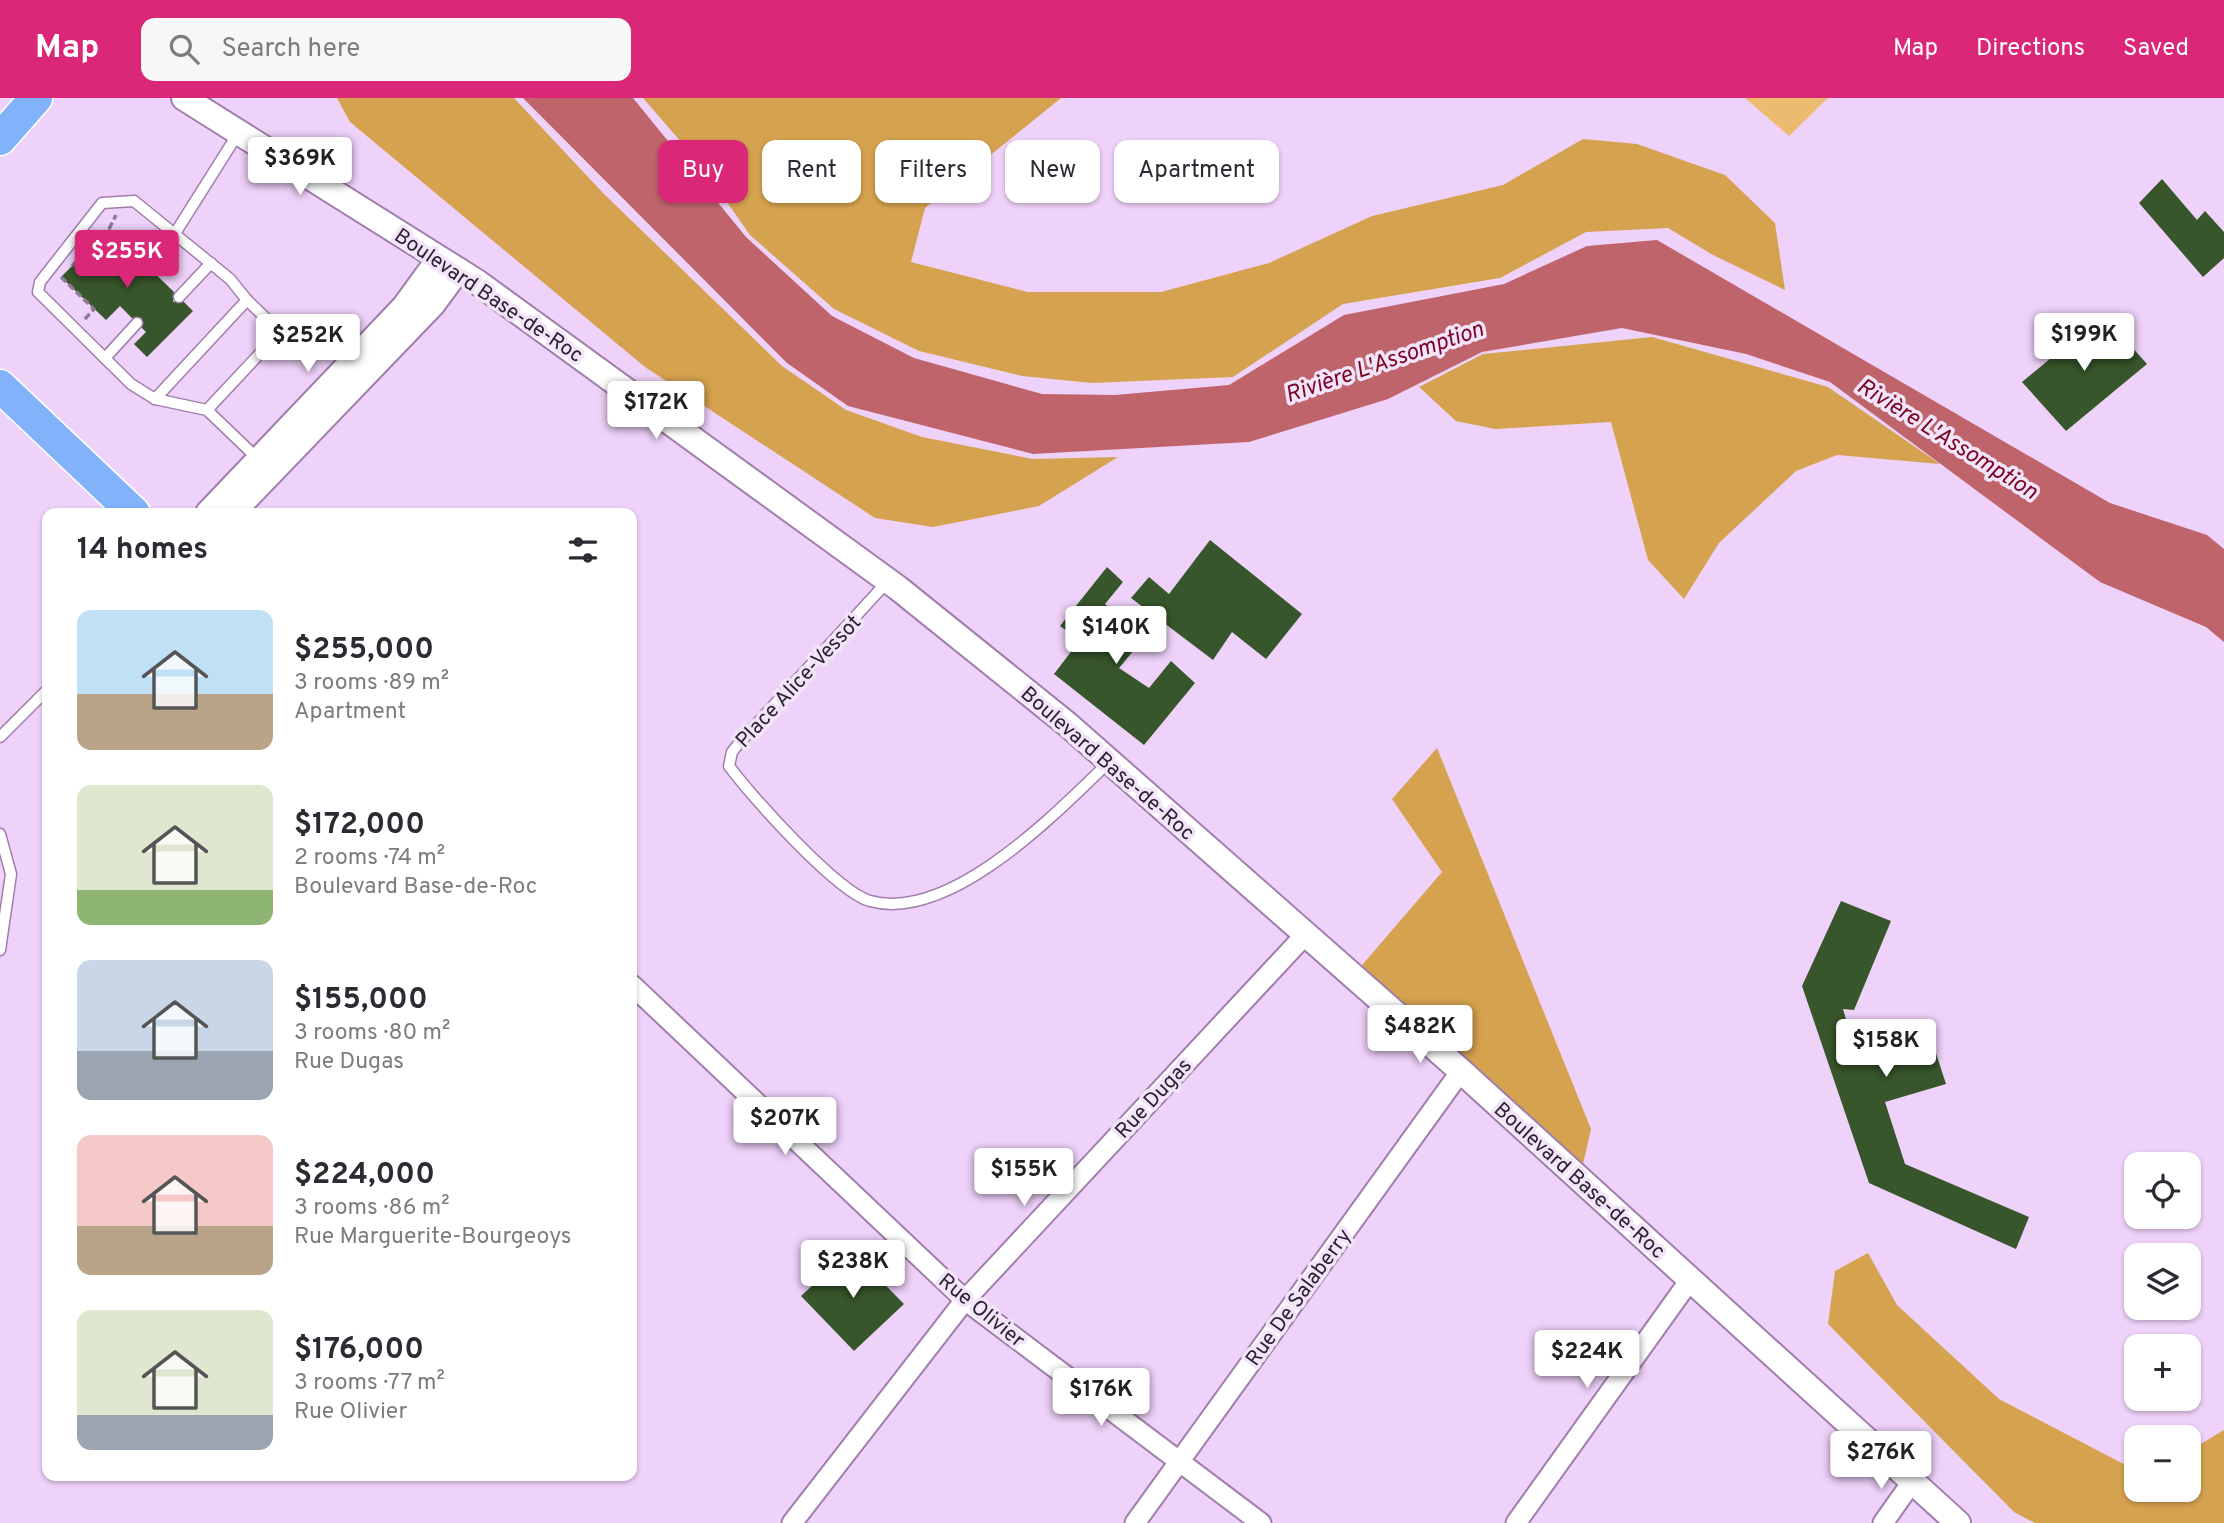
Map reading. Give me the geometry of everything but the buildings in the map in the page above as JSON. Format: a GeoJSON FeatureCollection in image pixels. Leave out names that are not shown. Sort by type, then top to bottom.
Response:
{"type":"FeatureCollection","features":[{"type":"Feature","properties":{"kind":"highway"},"geometry":{"type":"LineString","coordinates":[[0,139],[36,98]]}},
{"type":"Feature","properties":{"kind":"highway"},"geometry":{"type":"LineString","coordinates":[[0,386],[129,508]]}},
{"type":"Feature","properties":{"kind":"street","name":"Boulevard Base-de-Roc"},"geometry":{"type":"LineString","coordinates":[[184,98],[448,264],[888,581],[1109,762],[1461,1071],[1958,1523]]}},
{"type":"Feature","properties":{"kind":"street"},"geometry":{"type":"LineString","coordinates":[[213,508],[448,264]]}},
{"type":"Feature","properties":{"kind":"street"},"geometry":{"type":"LineString","coordinates":[[237,508],[433,304],[448,264]]}},
{"type":"Feature","properties":{"kind":"street","name":"Rue Dugas"},"geometry":{"type":"LineString","coordinates":[[792,1523],[965,1300],[1305,935]]}},
{"type":"Feature","properties":{"kind":"street","name":"Rue Olivier"},"geometry":{"type":"LineString","coordinates":[[637,990],[965,1300],[1261,1523]]}},
{"type":"Feature","properties":{"kind":"street","name":"Rue De Salaberry"},"geometry":{"type":"LineString","coordinates":[[1135,1523],[1461,1071]]}},
{"type":"Feature","properties":{"kind":"street"},"geometry":{"type":"LineString","coordinates":[[1516,1523],[1690,1280]]}},
{"type":"Feature","properties":{"kind":"street"},"geometry":{"type":"LineString","coordinates":[[1883,1523],[1912,1482]]}},
{"type":"Feature","properties":{"kind":"lane"},"geometry":{"type":"LineString","coordinates":[[174,235],[239,132]]}},
{"type":"Feature","properties":{"kind":"lane"},"geometry":{"type":"LineString","coordinates":[[207,410],[280,332],[230,279],[134,201],[102,204],[37,286],[39,294],[131,384],[155,399],[207,410],[259,459]]}},
{"type":"Feature","properties":{"kind":"lane"},"geometry":{"type":"LineString","coordinates":[[179,297],[211,263]]}},
{"type":"Feature","properties":{"kind":"lane"},"geometry":{"type":"LineString","coordinates":[[155,399],[247,300]]}},
{"type":"Feature","properties":{"kind":"lane"},"geometry":{"type":"LineString","coordinates":[[105,358],[137,323]]}},
{"type":"Feature","properties":{"kind":"lane","name":"Place Alice-Vessot"},"geometry":{"type":"LineString","coordinates":[[888,581],[740,742],[732,752],[729,766],[767,813],[841,884],[867,900],[897,906],[930,899],[998,858],[1059,810],[1109,762]]}},
{"type":"Feature","properties":{"kind":"lane"},"geometry":{"type":"LineString","coordinates":[[0,737],[42,695]]}},
{"type":"Feature","properties":{"kind":"lane"},"geometry":{"type":"LineString","coordinates":[[0,834],[12,874],[0,950]]}},
{"type":"Feature","properties":{"kind":"path"},"geometry":{"type":"LineString","coordinates":[[94,309],[61,277],[117,219]]}},
{"type":"Feature","properties":{"kind":"shaded area"},"geometry":{"type":"Polygon","coordinates":[[[337,98],[514,98],[604,194],[782,366],[846,410],[922,437],[1033,459],[1118,457],[1039,506],[933,527],[875,518],[645,367],[350,122],[337,98]]]}},
{"type":"Feature","properties":{"kind":"shaded area"},"geometry":{"type":"Polygon","coordinates":[[[643,98],[1061,98],[1009,140],[1005,140],[1005,143],[991,155],[991,140],[875,140],[875,203],[931,203],[925,208],[911,262],[1028,292],[1161,292],[1269,263],[1372,216],[1503,185],[1583,139],[1637,144],[1725,175],[1775,223],[1785,290],[1713,255],[1668,228],[1586,232],[1500,278],[1343,304],[1233,377],[1092,383],[1022,376],[919,351],[834,309],[750,235],[728,203],[748,203],[748,140],[679,140],[643,98]]]}},
{"type":"Feature","properties":{"kind":"shaded area"},"geometry":{"type":"Polygon","coordinates":[[[1745,98],[1828,98],[1789,136],[1745,98]]]}},
{"type":"Feature","properties":{"kind":"shaded area"},"geometry":{"type":"Polygon","coordinates":[[[1652,337],[1828,387],[1940,464],[1837,455],[1796,471],[1719,543],[1684,599],[1648,560],[1611,422],[1495,429],[1456,421],[1419,387],[1483,354],[1652,337]]]}},
{"type":"Feature","properties":{"kind":"shaded area"},"geometry":{"type":"Polygon","coordinates":[[[1437,748],[1591,1129],[1581,1173],[1357,971],[1442,872],[1392,799],[1437,748]]]}},
{"type":"Feature","properties":{"kind":"shaded area"},"geometry":{"type":"Polygon","coordinates":[[[1868,1253],[1897,1305],[1999,1399],[2124,1464],[2124,1502],[2201,1502],[2201,1444],[2224,1430],[2224,1523],[2035,1523],[2014,1512],[1828,1324],[1835,1271],[1868,1253]]]}},
{"type":"Feature","properties":{"kind":"water","name":"Rivière L'Assomption"},"geometry":{"type":"Polygon","coordinates":[[[523,98],[633,98],[667,140],[658,140],[658,203],[718,203],[746,237],[832,316],[914,358],[1042,394],[1115,395],[1229,385],[1344,315],[1504,284],[1587,246],[1657,240],[2110,503],[2207,535],[2224,549],[2224,642],[2206,627],[2100,582],[1830,382],[1746,354],[1622,328],[1482,352],[1388,399],[1249,442],[1033,454],[848,406],[787,363],[523,98]]]}}]}
